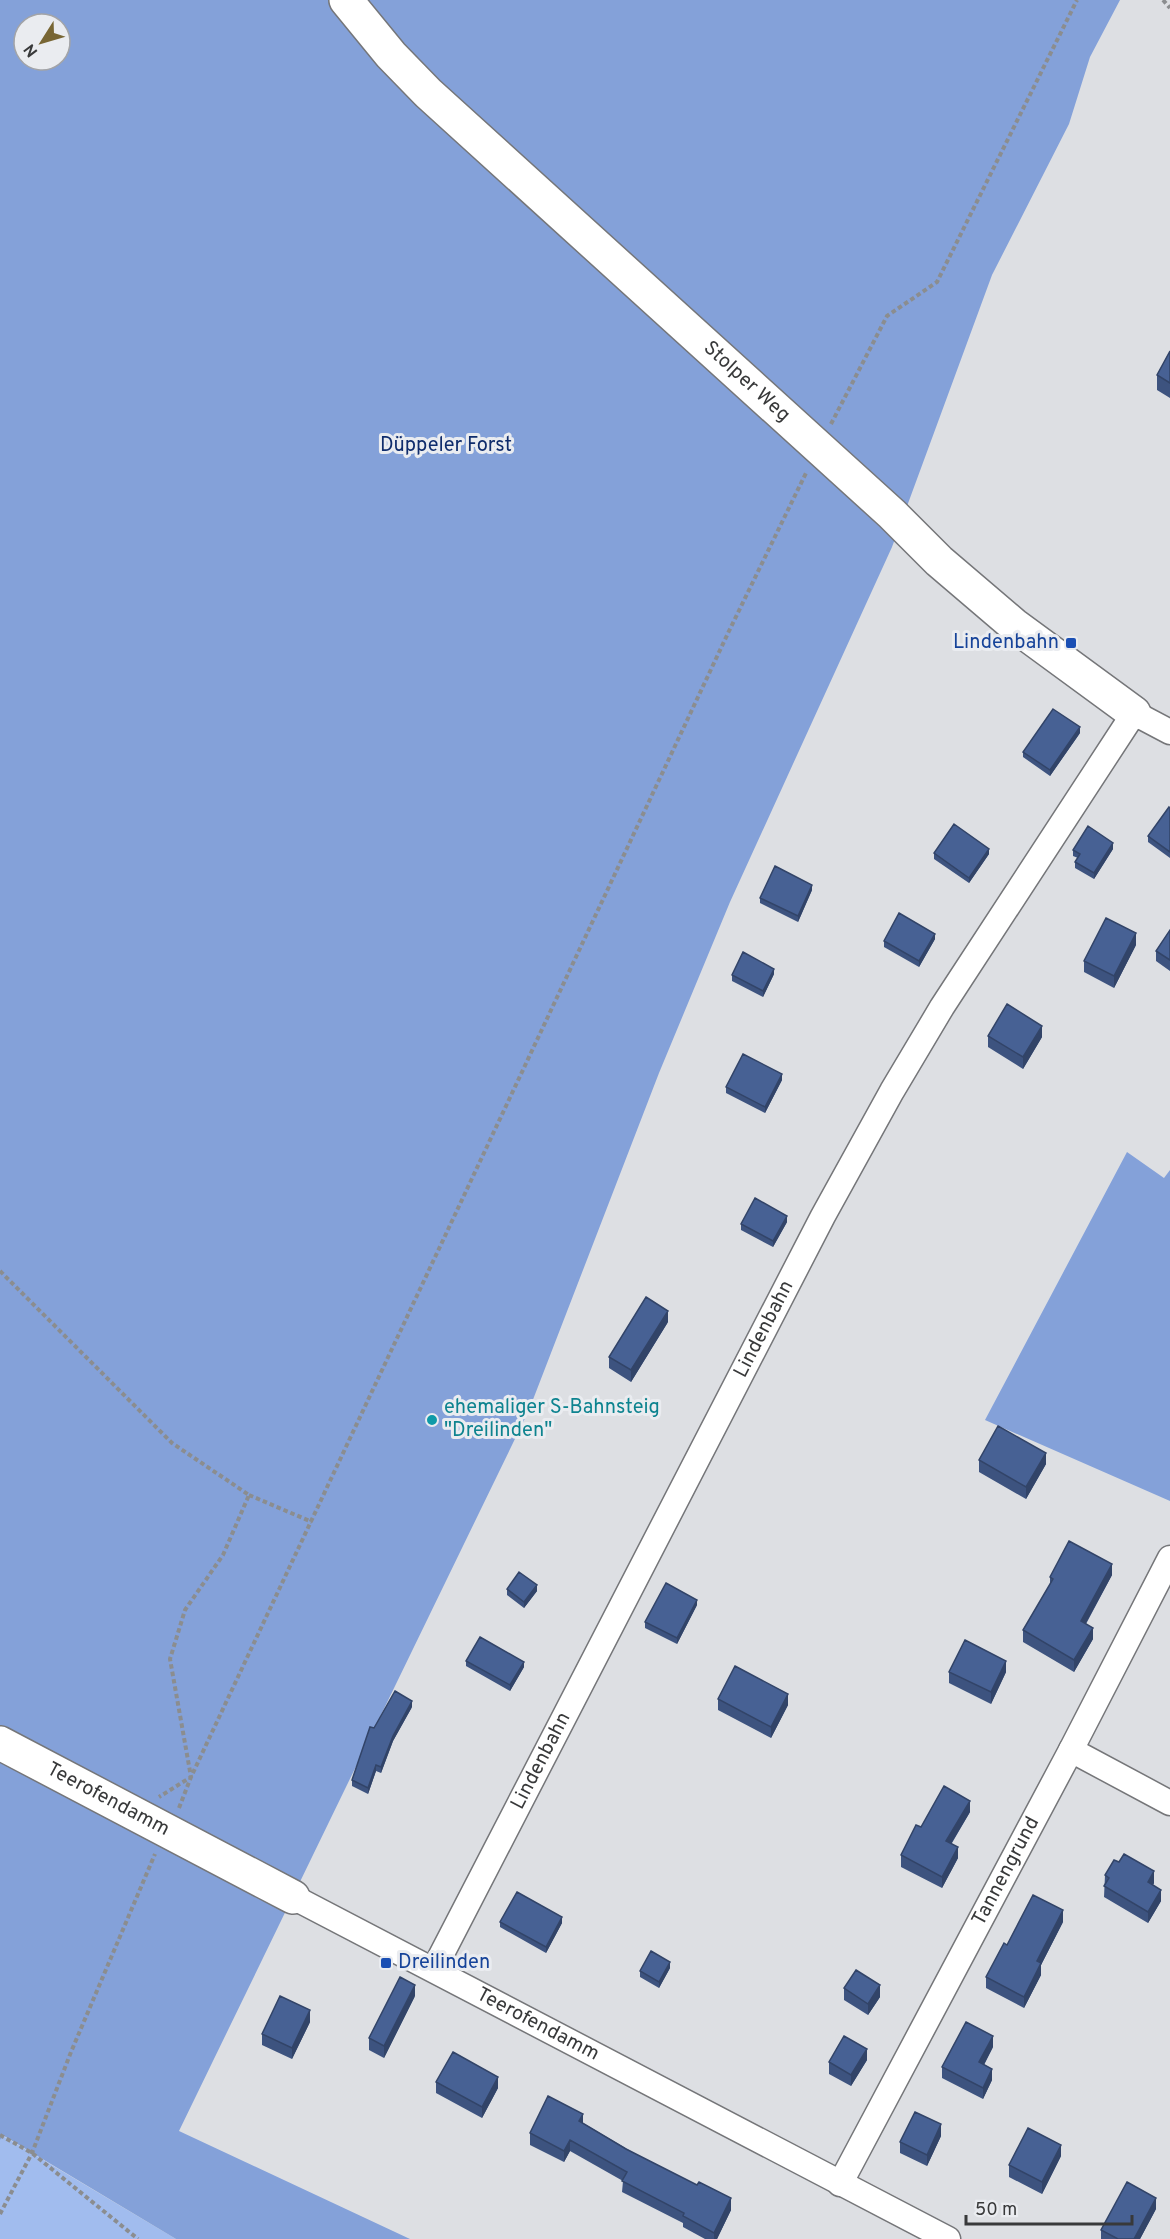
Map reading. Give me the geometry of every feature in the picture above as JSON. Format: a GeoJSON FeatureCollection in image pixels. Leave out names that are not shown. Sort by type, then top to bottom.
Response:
{"type":"FeatureCollection","features":[{"type":"Feature","properties":{"kind":"street","name":"Stolper Weg"},"geometry":{"type":"LineString","coordinates":[[346,0],[392,55],[428,93],[892,514],[939,561],[1014,625],[1134,713],[1170,732]]}},
{"type":"Feature","properties":{"kind":"street","name":"Lindenbahn"},"geometry":{"type":"LineString","coordinates":[[434,1969],[823,1216],[892,1091],[942,1007],[1134,713]]}},
{"type":"Feature","properties":{"kind":"street","name":"Tannengrund"},"geometry":{"type":"LineString","coordinates":[[840,2184],[1071,1750],[1170,1558]]}},
{"type":"Feature","properties":{"kind":"street","name":"Teerofendamm"},"geometry":{"type":"LineString","coordinates":[[0,1743],[948,2239]]}},
{"type":"Feature","properties":{"kind":"street"},"geometry":{"type":"LineString","coordinates":[[1071,1750],[1170,1803]]}},
{"type":"Feature","properties":{"kind":"path"},"geometry":{"type":"LineString","coordinates":[[0,2214],[32,2153],[70,2052],[155,1855],[724,642],[827,456],[886,316],[937,282],[1077,0]]}},
{"type":"Feature","properties":{"kind":"path"},"geometry":{"type":"LineString","coordinates":[[1163,0],[1170,8]]}},
{"type":"Feature","properties":{"kind":"path"},"geometry":{"type":"LineString","coordinates":[[0,1271],[172,1443],[249,1495],[312,1522]]}},
{"type":"Feature","properties":{"kind":"path"},"geometry":{"type":"LineString","coordinates":[[191,1777],[170,1659],[185,1610],[223,1555],[249,1495]]}},
{"type":"Feature","properties":{"kind":"path"},"geometry":{"type":"LineString","coordinates":[[133,1812],[191,1777]]}},
{"type":"Feature","properties":{"kind":"path"},"geometry":{"type":"LineString","coordinates":[[0,2135],[32,2153],[138,2239]]}},
{"type":"Feature","properties":{"kind":"shaded area"},"geometry":{"type":"Polygon","coordinates":[[[3,2136],[176,2239],[0,2239],[0,2140],[3,2136]]]}},
{"type":"Feature","properties":{"kind":"green space","name":"Düppeler Forst"},"geometry":{"type":"Polygon","coordinates":[[[0,0],[1120,0],[1090,57],[1069,124],[992,275],[892,547],[730,902],[659,1073],[529,1410],[179,2131],[410,2239],[176,2239],[4,2136],[0,2140],[0,0]]]}},
{"type":"Feature","properties":{"kind":"green space"},"geometry":{"type":"Polygon","coordinates":[[[1127,1152],[1164,1178],[1170,1170],[1170,1501],[985,1420],[1127,1152]]]}},
{"type":"Feature","properties":{"kind":"building"},"geometry":{"type":"Polygon","coordinates":[[[1170,351],[1170,383],[1157,375],[1170,351]]]}},
{"type":"Feature","properties":{"kind":"building"},"geometry":{"type":"Polygon","coordinates":[[[1053,709],[1080,727],[1050,770],[1023,752],[1053,709]]]}},
{"type":"Feature","properties":{"kind":"building"},"geometry":{"type":"Polygon","coordinates":[[[1170,808],[1170,852],[1148,836],[1170,808]]]}},
{"type":"Feature","properties":{"kind":"building"},"geometry":{"type":"Polygon","coordinates":[[[954,824],[989,849],[969,878],[934,853],[954,824]]]}},
{"type":"Feature","properties":{"kind":"building"},"geometry":{"type":"Polygon","coordinates":[[[1088,826],[1113,843],[1094,873],[1075,862],[1080,854],[1073,850],[1088,826]]]}},
{"type":"Feature","properties":{"kind":"building"},"geometry":{"type":"Polygon","coordinates":[[[775,866],[812,885],[798,916],[760,898],[775,866]]]}},
{"type":"Feature","properties":{"kind":"building"},"geometry":{"type":"Polygon","coordinates":[[[899,913],[935,934],[919,961],[884,941],[899,913]]]}},
{"type":"Feature","properties":{"kind":"building"},"geometry":{"type":"Polygon","coordinates":[[[1106,918],[1136,933],[1114,976],[1084,961],[1106,918]]]}},
{"type":"Feature","properties":{"kind":"building"},"geometry":{"type":"Polygon","coordinates":[[[1170,930],[1170,960],[1156,951],[1170,930]]]}},
{"type":"Feature","properties":{"kind":"building"},"geometry":{"type":"Polygon","coordinates":[[[743,952],[774,969],[763,991],[732,975],[743,952]]]}},
{"type":"Feature","properties":{"kind":"building"},"geometry":{"type":"Polygon","coordinates":[[[1007,1004],[1042,1026],[1023,1057],[988,1036],[1007,1004]]]}},
{"type":"Feature","properties":{"kind":"building"},"geometry":{"type":"Polygon","coordinates":[[[743,1054],[782,1074],[765,1107],[726,1087],[743,1054]]]}},
{"type":"Feature","properties":{"kind":"building"},"geometry":{"type":"Polygon","coordinates":[[[755,1198],[787,1216],[773,1241],[741,1224],[755,1198]]]}},
{"type":"Feature","properties":{"kind":"building"},"geometry":{"type":"Polygon","coordinates":[[[646,1297],[668,1311],[631,1370],[609,1357],[646,1297]]]}},
{"type":"Feature","properties":{"kind":"building"},"geometry":{"type":"Polygon","coordinates":[[[998,1426],[1046,1453],[1026,1487],[979,1460],[998,1426]]]}},
{"type":"Feature","properties":{"kind":"building"},"geometry":{"type":"Polygon","coordinates":[[[1069,1541],[1112,1564],[1081,1621],[1093,1628],[1074,1660],[1023,1630],[1053,1579],[1050,1577],[1069,1541]]]}},
{"type":"Feature","properties":{"kind":"building"},"geometry":{"type":"Polygon","coordinates":[[[519,1572],[537,1585],[524,1602],[507,1589],[519,1572]]]}},
{"type":"Feature","properties":{"kind":"building"},"geometry":{"type":"Polygon","coordinates":[[[666,1583],[697,1600],[677,1638],[645,1622],[666,1583]]]}},
{"type":"Feature","properties":{"kind":"building"},"geometry":{"type":"Polygon","coordinates":[[[480,1637],[524,1662],[510,1685],[466,1661],[480,1637]]]}},
{"type":"Feature","properties":{"kind":"building"},"geometry":{"type":"Polygon","coordinates":[[[965,1640],[1006,1661],[991,1692],[949,1672],[965,1640]]]}},
{"type":"Feature","properties":{"kind":"building"},"geometry":{"type":"Polygon","coordinates":[[[735,1666],[788,1694],[771,1727],[718,1699],[735,1666]]]}},
{"type":"Feature","properties":{"kind":"building"},"geometry":{"type":"Polygon","coordinates":[[[395,1691],[412,1701],[393,1736],[381,1767],[376,1765],[368,1788],[352,1780],[370,1727],[374,1728],[395,1691]]]}},
{"type":"Feature","properties":{"kind":"building"},"geometry":{"type":"Polygon","coordinates":[[[944,1786],[970,1801],[946,1841],[958,1847],[942,1877],[901,1855],[916,1825],[921,1827],[944,1786]]]}},
{"type":"Feature","properties":{"kind":"building"},"geometry":{"type":"Polygon","coordinates":[[[1124,1854],[1154,1871],[1148,1882],[1161,1890],[1148,1912],[1104,1886],[1109,1878],[1105,1875],[1114,1860],[1119,1862],[1124,1854]]]}},
{"type":"Feature","properties":{"kind":"building"},"geometry":{"type":"Polygon","coordinates":[[[517,1892],[562,1917],[546,1947],[500,1922],[517,1892]]]}},
{"type":"Feature","properties":{"kind":"building"},"geometry":{"type":"Polygon","coordinates":[[[1033,1895],[1063,1910],[1037,1961],[1041,1963],[1024,1997],[986,1977],[1004,1943],[1007,1945],[1033,1895]]]}},
{"type":"Feature","properties":{"kind":"building"},"geometry":{"type":"Polygon","coordinates":[[[651,1951],[670,1962],[659,1982],[640,1971],[651,1951]]]}},
{"type":"Feature","properties":{"kind":"building"},"geometry":{"type":"Polygon","coordinates":[[[856,1970],[880,1985],[868,2004],[844,1988],[856,1970]]]}},
{"type":"Feature","properties":{"kind":"building"},"geometry":{"type":"Polygon","coordinates":[[[400,1977],[415,1985],[384,2046],[369,2038],[400,1977]]]}},
{"type":"Feature","properties":{"kind":"building"},"geometry":{"type":"Polygon","coordinates":[[[280,1996],[310,2010],[292,2048],[262,2034],[280,1996]]]}},
{"type":"Feature","properties":{"kind":"building"},"geometry":{"type":"Polygon","coordinates":[[[966,2022],[993,2036],[979,2062],[992,2069],[983,2088],[942,2067],[966,2022]]]}},
{"type":"Feature","properties":{"kind":"building"},"geometry":{"type":"Polygon","coordinates":[[[844,2036],[867,2049],[851,2075],[829,2062],[844,2036]]]}},
{"type":"Feature","properties":{"kind":"building"},"geometry":{"type":"Polygon","coordinates":[[[453,2052],[498,2077],[482,2107],[436,2082],[453,2052]]]}},
{"type":"Feature","properties":{"kind":"building"},"geometry":{"type":"Polygon","coordinates":[[[548,2096],[583,2114],[579,2121],[626,2149],[697,2185],[699,2182],[731,2198],[714,2233],[683,2216],[684,2213],[622,2181],[627,2172],[570,2140],[564,2151],[530,2133],[548,2096]]]}},
{"type":"Feature","properties":{"kind":"building"},"geometry":{"type":"Polygon","coordinates":[[[915,2112],[941,2124],[927,2155],[900,2142],[915,2112]]]}},
{"type":"Feature","properties":{"kind":"building"},"geometry":{"type":"Polygon","coordinates":[[[1028,2128],[1061,2145],[1042,2182],[1009,2165],[1028,2128]]]}},
{"type":"Feature","properties":{"kind":"building"},"geometry":{"type":"Polygon","coordinates":[[[1127,2182],[1156,2198],[1134,2239],[1118,2239],[1101,2230],[1127,2182]]]}},
{"type":"Feature","properties":{"kind":"place","name":"Lindenbahn"},"geometry":{"type":"Point","coordinates":[1071,643]}},
{"type":"Feature","properties":{"kind":"place","name":"ehemaliger S-Bahnsteig \"Dreilinden\""},"geometry":{"type":"Point","coordinates":[432,1420]}},
{"type":"Feature","properties":{"kind":"place","name":"Dreilinden"},"geometry":{"type":"Point","coordinates":[386,1963]}}]}
